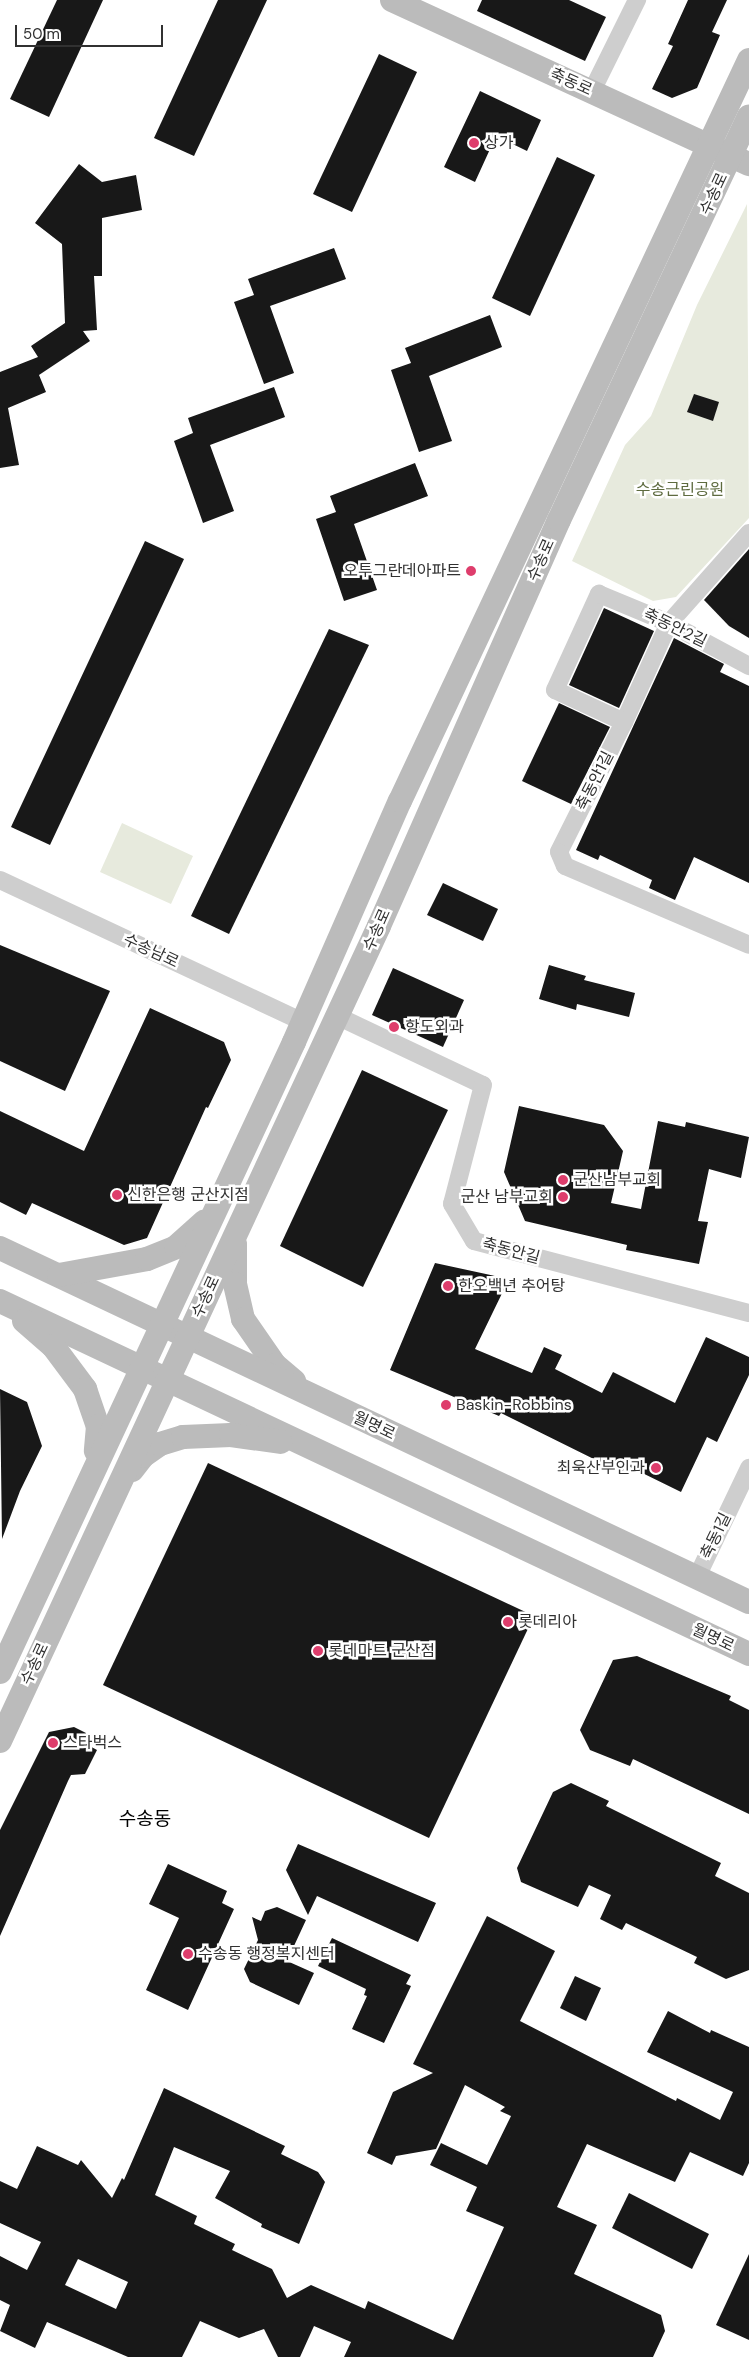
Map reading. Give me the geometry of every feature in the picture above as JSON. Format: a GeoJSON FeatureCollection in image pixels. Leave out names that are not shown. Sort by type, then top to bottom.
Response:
{"type":"FeatureCollection","features":[{"type":"Feature","properties":{"kind":"street","name":"축동로"},"geometry":{"type":"LineString","coordinates":[[392,0],[740,160]]}},
{"type":"Feature","properties":{"kind":"street"},"geometry":{"type":"LineString","coordinates":[[592,92],[634,1]]}},
{"type":"Feature","properties":{"kind":"street","name":"수송로"},"geometry":{"type":"LineString","coordinates":[[3,1659],[303,1022],[400,801],[749,60]]}},
{"type":"Feature","properties":{"kind":"street","name":"수송로"},"geometry":{"type":"LineString","coordinates":[[0,1741],[337,1016],[559,520],[740,160],[749,117]]}},
{"type":"Feature","properties":{"kind":"street","name":"축동안1길"},"geometry":{"type":"LineString","coordinates":[[749,533],[669,623],[624,722],[559,852],[565,866],[749,945]]}},
{"type":"Feature","properties":{"kind":"street","name":"축동안2길"},"geometry":{"type":"LineString","coordinates":[[624,722],[555,690],[599,594],[669,623],[749,666]]}},
{"type":"Feature","properties":{"kind":"street","name":"수송남로"},"geometry":{"type":"LineString","coordinates":[[0,880],[303,1022]]}},
{"type":"Feature","properties":{"kind":"street","name":"축동안길"},"geometry":{"type":"LineString","coordinates":[[337,1016],[483,1085],[452,1204],[474,1241],[749,1313]]}},
{"type":"Feature","properties":{"kind":"street"},"geometry":{"type":"LineString","coordinates":[[59,1275],[147,1259],[176,1247],[197,1230],[214,1211]]}},
{"type":"Feature","properties":{"kind":"street"},"geometry":{"type":"LineString","coordinates":[[236,1232],[234,1268],[243,1319],[275,1365],[314,1398]]}},
{"type":"Feature","properties":{"kind":"street","name":"월명로"},"geometry":{"type":"LineString","coordinates":[[0,1248],[749,1602]]}},
{"type":"Feature","properties":{"kind":"street"},"geometry":{"type":"LineString","coordinates":[[0,1303],[53,1346],[85,1389],[98,1426],[87,1480]]}},
{"type":"Feature","properties":{"kind":"street","name":"월명로"},"geometry":{"type":"LineString","coordinates":[[0,1303],[168,1379],[749,1654]]}},
{"type":"Feature","properties":{"kind":"street"},"geometry":{"type":"LineString","coordinates":[[114,1496],[143,1456],[160,1444],[183,1437],[232,1435],[313,1449]]}},
{"type":"Feature","properties":{"kind":"street","name":"축동1길"},"geometry":{"type":"LineString","coordinates":[[697,1577],[749,1468]]}},
{"type":"Feature","properties":{"kind":"green space","name":"수송근린공원"},"geometry":{"type":"Polygon","coordinates":[[[747,204],[749,518],[676,597],[653,601],[572,561],[625,445],[651,416],[697,305],[747,204]]]}},
{"type":"Feature","properties":{"kind":"green space"},"geometry":{"type":"Polygon","coordinates":[[[122,823],[193,856],[171,904],[100,872],[122,823]]]}},
{"type":"Feature","properties":{"kind":"building"},"geometry":{"type":"Polygon","coordinates":[[[57,0],[103,0],[49,117],[10,99],[57,0]]]}},
{"type":"Feature","properties":{"kind":"building"},"geometry":{"type":"Polygon","coordinates":[[[218,0],[267,0],[194,156],[154,138],[218,0]]]}},
{"type":"Feature","properties":{"kind":"building"},"geometry":{"type":"Polygon","coordinates":[[[482,0],[569,0],[606,17],[585,61],[477,11],[482,0]]]}},
{"type":"Feature","properties":{"kind":"building"},"geometry":{"type":"Polygon","coordinates":[[[688,0],[727,0],[712,32],[720,35],[697,88],[672,98],[652,89],[673,46],[668,44],[688,0]]]}},
{"type":"Feature","properties":{"kind":"building"},"geometry":{"type":"Polygon","coordinates":[[[379,54],[417,72],[352,212],[313,194],[379,54]]]}},
{"type":"Feature","properties":{"kind":"building","name":"상가"},"geometry":{"type":"Polygon","coordinates":[[[480,91],[541,120],[527,151],[496,136],[475,182],[444,167],[480,91]]]}},
{"type":"Feature","properties":{"kind":"building"},"geometry":{"type":"Polygon","coordinates":[[[557,157],[595,175],[530,316],[492,298],[557,157]]]}},
{"type":"Feature","properties":{"kind":"building"},"geometry":{"type":"Polygon","coordinates":[[[79,164],[102,182],[136,175],[142,210],[102,218],[102,276],[94,276],[97,330],[83,331],[90,341],[39,375],[46,392],[8,408],[19,465],[0,468],[0,372],[38,357],[31,346],[65,323],[62,244],[35,223],[79,164]]]}},
{"type":"Feature","properties":{"kind":"building"},"geometry":{"type":"Polygon","coordinates":[[[334,248],[346,279],[270,306],[294,373],[264,384],[234,302],[254,295],[248,279],[334,248]]]}},
{"type":"Feature","properties":{"kind":"building"},"geometry":{"type":"Polygon","coordinates":[[[490,315],[502,347],[429,376],[452,441],[419,452],[391,370],[411,363],[405,348],[490,315]]]}},
{"type":"Feature","properties":{"kind":"building"},"geometry":{"type":"Polygon","coordinates":[[[274,387],[285,417],[210,445],[234,511],[203,523],[174,441],[193,433],[188,418],[274,387]]]}},
{"type":"Feature","properties":{"kind":"building"},"geometry":{"type":"Polygon","coordinates":[[[694,394],[719,402],[713,421],[687,412],[694,394]]]}},
{"type":"Feature","properties":{"kind":"building"},"geometry":{"type":"Polygon","coordinates":[[[415,463],[428,496],[354,524],[377,590],[344,601],[316,519],[336,512],[330,496],[415,463]]]}},
{"type":"Feature","properties":{"kind":"building"},"geometry":{"type":"Polygon","coordinates":[[[145,541],[184,559],[50,845],[11,827],[145,541]]]}},
{"type":"Feature","properties":{"kind":"building"},"geometry":{"type":"Polygon","coordinates":[[[749,549],[749,638],[729,626],[704,600],[749,549]]]}},
{"type":"Feature","properties":{"kind":"building"},"geometry":{"type":"Polygon","coordinates":[[[604,608],[654,631],[619,708],[569,685],[604,608]]]}},
{"type":"Feature","properties":{"kind":"building"},"geometry":{"type":"Polygon","coordinates":[[[329,629],[369,645],[229,934],[191,916],[329,629]]]}},
{"type":"Feature","properties":{"kind":"building"},"geometry":{"type":"Polygon","coordinates":[[[674,638],[724,664],[720,672],[749,686],[749,883],[694,857],[675,900],[649,888],[652,880],[600,855],[598,860],[576,850],[674,638]]]}},
{"type":"Feature","properties":{"kind":"building"},"geometry":{"type":"Polygon","coordinates":[[[559,703],[610,727],[571,804],[522,781],[559,703]]]}},
{"type":"Feature","properties":{"kind":"building"},"geometry":{"type":"Polygon","coordinates":[[[443,883],[498,909],[483,941],[427,915],[443,883]]]}},
{"type":"Feature","properties":{"kind":"building"},"geometry":{"type":"Polygon","coordinates":[[[0,945],[110,991],[65,1091],[0,1061],[0,945]]]}},
{"type":"Feature","properties":{"kind":"building"},"geometry":{"type":"Polygon","coordinates":[[[549,965],[586,976],[584,980],[635,993],[629,1017],[577,1004],[576,1010],[539,999],[549,965]]]}},
{"type":"Feature","properties":{"kind":"building"},"geometry":{"type":"Polygon","coordinates":[[[393,968],[464,1000],[443,1047],[372,1015],[393,968]]]}},
{"type":"Feature","properties":{"kind":"building"},"geometry":{"type":"Polygon","coordinates":[[[150,1008],[224,1042],[231,1060],[208,1108],[206,1107],[147,1238],[124,1245],[32,1203],[26,1215],[0,1202],[0,1111],[84,1151],[150,1008]]]}},
{"type":"Feature","properties":{"kind":"building"},"geometry":{"type":"Polygon","coordinates":[[[362,1070],[448,1110],[363,1287],[280,1246],[362,1070]]]}},
{"type":"Feature","properties":{"kind":"building"},"geometry":{"type":"Polygon","coordinates":[[[519,1106],[604,1125],[623,1151],[611,1203],[641,1209],[658,1121],[685,1127],[686,1122],[749,1137],[741,1178],[709,1169],[698,1221],[708,1222],[699,1264],[626,1250],[627,1245],[525,1221],[504,1172],[519,1106]]]}},
{"type":"Feature","properties":{"kind":"building"},"geometry":{"type":"Polygon","coordinates":[[[435,1263],[509,1279],[475,1349],[532,1373],[544,1347],[562,1355],[555,1369],[602,1393],[613,1372],[675,1403],[706,1337],[749,1357],[749,1375],[717,1442],[707,1437],[681,1492],[626,1465],[622,1473],[501,1413],[499,1416],[390,1370],[435,1263]]]}},
{"type":"Feature","properties":{"kind":"building"},"geometry":{"type":"Polygon","coordinates":[[[0,1389],[27,1402],[42,1446],[20,1491],[2,1539],[0,1389]]]}},
{"type":"Feature","properties":{"kind":"building","name":"롯데마트 군산점"},"geometry":{"type":"Polygon","coordinates":[[[208,1463],[534,1616],[429,1838],[103,1685],[208,1463]]]}},
{"type":"Feature","properties":{"kind":"building"},"geometry":{"type":"Polygon","coordinates":[[[637,1656],[731,1696],[729,1700],[749,1710],[749,1814],[633,1759],[630,1766],[590,1750],[580,1730],[613,1660],[637,1656]]]}},
{"type":"Feature","properties":{"kind":"building"},"geometry":{"type":"Polygon","coordinates":[[[74,1727],[90,1735],[86,1744],[97,1750],[85,1774],[71,1775],[0,1936],[0,1830],[49,1732],[74,1727]]]}},
{"type":"Feature","properties":{"kind":"building"},"geometry":{"type":"Polygon","coordinates":[[[571,1783],[609,1801],[606,1806],[721,1863],[715,1876],[749,1893],[749,1970],[726,1979],[694,1963],[697,1957],[626,1923],[622,1930],[600,1919],[611,1895],[589,1885],[578,1907],[521,1882],[517,1868],[553,1792],[571,1783]]]}},
{"type":"Feature","properties":{"kind":"building"},"geometry":{"type":"Polygon","coordinates":[[[298,1844],[436,1903],[418,1942],[317,1896],[308,1915],[286,1870],[298,1844]]]}},
{"type":"Feature","properties":{"kind":"building","name":"수송동 행정복지센터"},"geometry":{"type":"Polygon","coordinates":[[[168,1864],[227,1891],[222,1903],[234,1909],[188,2010],[146,1990],[179,1918],[149,1904],[168,1864]]]}},
{"type":"Feature","properties":{"kind":"building"},"geometry":{"type":"Polygon","coordinates":[[[277,1907],[306,1920],[287,1961],[314,1973],[299,2005],[250,1982],[244,1969],[258,1940],[252,1917],[261,1921],[265,1911],[277,1907]]]}},
{"type":"Feature","properties":{"kind":"building"},"geometry":{"type":"Polygon","coordinates":[[[487,1916],[555,1951],[520,2021],[676,2101],[677,2098],[720,2120],[733,2092],[647,2052],[668,2011],[710,2033],[711,2030],[749,2047],[749,2163],[743,2176],[690,2152],[675,2182],[587,2144],[557,2207],[597,2225],[574,2274],[661,2315],[665,2331],[653,2357],[344,2357],[351,2342],[314,2326],[300,2357],[278,2357],[264,2329],[239,2338],[200,2321],[182,2357],[128,2357],[47,2322],[35,2348],[0,2331],[10,2305],[0,2300],[0,2256],[27,2270],[41,2242],[0,2223],[0,2181],[17,2189],[37,2146],[78,2165],[81,2160],[112,2198],[122,2178],[124,2180],[164,2088],[285,2146],[281,2154],[318,2172],[325,2182],[299,2244],[261,2227],[262,2224],[215,2198],[230,2171],[174,2147],[155,2195],[197,2216],[194,2224],[235,2244],[232,2250],[272,2269],[287,2298],[311,2285],[365,2309],[368,2301],[453,2340],[504,2227],[466,2211],[477,2187],[430,2165],[441,2143],[487,2165],[511,2116],[500,2111],[505,2107],[465,2085],[436,2149],[396,2156],[392,2165],[367,2153],[393,2092],[433,2073],[413,2064],[487,1916]],[[78,2259],[65,2285],[116,2309],[128,2282],[78,2259]]]}},
{"type":"Feature","properties":{"kind":"building"},"geometry":{"type":"Polygon","coordinates":[[[332,1938],[411,1975],[406,1984],[411,1986],[384,2043],[352,2029],[367,1996],[364,1995],[366,1989],[318,1966],[332,1938]]]}},
{"type":"Feature","properties":{"kind":"building"},"geometry":{"type":"Polygon","coordinates":[[[575,1976],[601,1988],[586,2021],[560,2008],[575,1976]]]}},
{"type":"Feature","properties":{"kind":"building"},"geometry":{"type":"Polygon","coordinates":[[[629,2193],[709,2234],[692,2269],[612,2228],[629,2193]]]}},
{"type":"Feature","properties":{"kind":"building"},"geometry":{"type":"Polygon","coordinates":[[[749,2254],[749,2340],[716,2325],[749,2254]]]}},
{"type":"Feature","properties":{"kind":"place","name":"상가"},"geometry":{"type":"Point","coordinates":[474,143]}},
{"type":"Feature","properties":{"kind":"place","name":"오투그란데아파트"},"geometry":{"type":"Point","coordinates":[471,571]}},
{"type":"Feature","properties":{"kind":"place","name":"항도외과"},"geometry":{"type":"Point","coordinates":[394,1027]}},
{"type":"Feature","properties":{"kind":"place","name":"군산남부교회"},"geometry":{"type":"Point","coordinates":[563,1180]}},
{"type":"Feature","properties":{"kind":"place","name":"신한은행 군산지점"},"geometry":{"type":"Point","coordinates":[117,1195]}},
{"type":"Feature","properties":{"kind":"place","name":"군산 남부교회"},"geometry":{"type":"Point","coordinates":[563,1197]}},
{"type":"Feature","properties":{"kind":"place","name":"한오백년 추어탕"},"geometry":{"type":"Point","coordinates":[448,1286]}},
{"type":"Feature","properties":{"kind":"place","name":"Baskin-Robbins"},"geometry":{"type":"Point","coordinates":[446,1405]}},
{"type":"Feature","properties":{"kind":"place","name":"최욱산부인과"},"geometry":{"type":"Point","coordinates":[656,1468]}},
{"type":"Feature","properties":{"kind":"place","name":"롯데리아"},"geometry":{"type":"Point","coordinates":[508,1622]}},
{"type":"Feature","properties":{"kind":"place","name":"롯데마트 군산점"},"geometry":{"type":"Point","coordinates":[318,1651]}},
{"type":"Feature","properties":{"kind":"place","name":"스타벅스"},"geometry":{"type":"Point","coordinates":[53,1743]}},
{"type":"Feature","properties":{"kind":"place","name":"수송동 행정복지센터"},"geometry":{"type":"Point","coordinates":[188,1954]}},
{"type":"Feature","properties":{"kind":"district","name":"수송동"},"geometry":{"type":"Point","coordinates":[145,1819]}}]}
